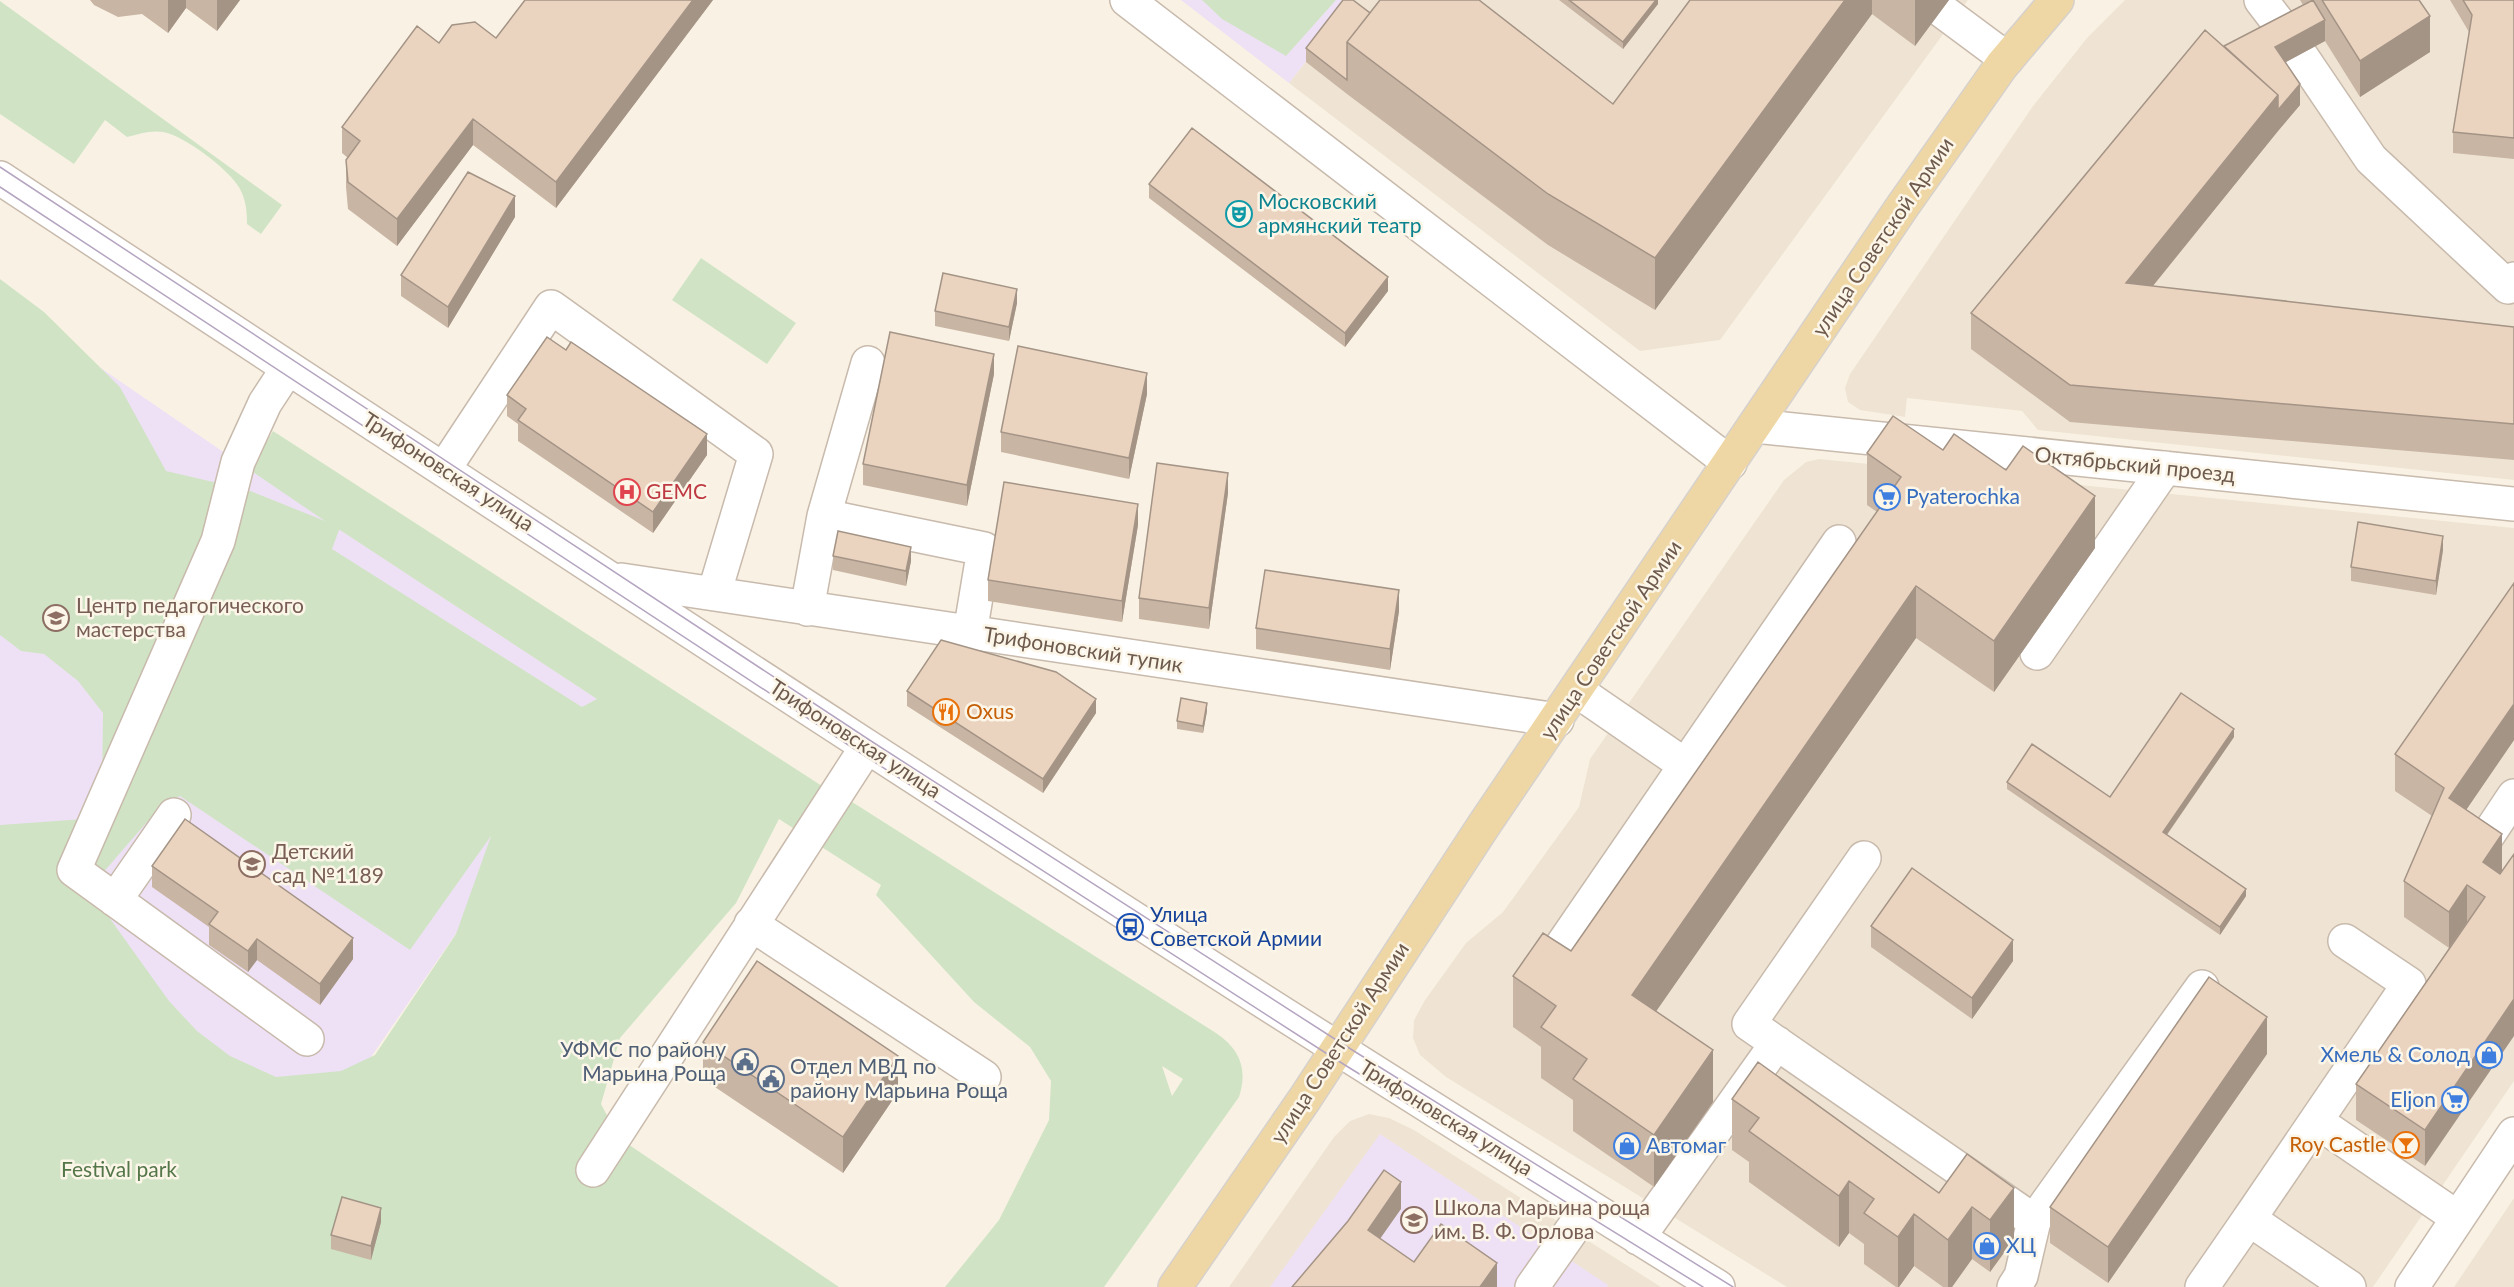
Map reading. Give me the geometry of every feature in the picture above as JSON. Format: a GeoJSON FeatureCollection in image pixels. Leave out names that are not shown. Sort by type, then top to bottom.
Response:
{"type":"FeatureCollection","features":[{"type":"Feature","properties":{"kind":"main road","name":"улица Советской Армии"},"geometry":{"type":"LineString","coordinates":[[1175,1287],[1902,207],[2007,59],[2057,0]]}},
{"type":"Feature","properties":{"kind":"street"},"geometry":{"type":"LineString","coordinates":[[1127,0],[1730,463]]}},
{"type":"Feature","properties":{"kind":"street"},"geometry":{"type":"LineString","coordinates":[[2261,0],[2371,159],[2508,287],[2514,279]]}},
{"type":"Feature","properties":{"kind":"street"},"geometry":{"type":"LineString","coordinates":[[1941,10],[2007,59]]}},
{"type":"Feature","properties":{"kind":"street","name":"Трифоновская улица"},"geometry":{"type":"LineString","coordinates":[[0,178],[866,748],[1336,1050],[1718,1287]]}},
{"type":"Feature","properties":{"kind":"street"},"geometry":{"type":"LineString","coordinates":[[444,469],[551,307],[756,454],[714,594]]}},
{"type":"Feature","properties":{"kind":"street"},"geometry":{"type":"LineString","coordinates":[[807,609],[824,516],[868,363]]}},
{"type":"Feature","properties":{"kind":"street"},"geometry":{"type":"LineString","coordinates":[[284,365],[284,374],[265,403],[238,462],[213,551],[74,870],[307,1039]]}},
{"type":"Feature","properties":{"kind":"street","name":"Октябрьский проезд"},"geometry":{"type":"LineString","coordinates":[[1755,426],[2514,504]]}},
{"type":"Feature","properties":{"kind":"street"},"geometry":{"type":"LineString","coordinates":[[2037,653],[2165,468]]}},
{"type":"Feature","properties":{"kind":"street"},"geometry":{"type":"LineString","coordinates":[[824,516],[984,549],[970,633]]}},
{"type":"Feature","properties":{"kind":"street"},"geometry":{"type":"LineString","coordinates":[[1546,967],[1839,542]]}},
{"type":"Feature","properties":{"kind":"street","name":"Трифоновский тупик"},"geometry":{"type":"LineString","coordinates":[[610,579],[1557,720]]}},
{"type":"Feature","properties":{"kind":"street"},"geometry":{"type":"LineString","coordinates":[[1576,690],[1686,765]]}},
{"type":"Feature","properties":{"kind":"street"},"geometry":{"type":"LineString","coordinates":[[593,1170],[866,748]]}},
{"type":"Feature","properties":{"kind":"street"},"geometry":{"type":"LineString","coordinates":[[2484,841],[2514,796]]}},
{"type":"Feature","properties":{"kind":"street"},"geometry":{"type":"LineString","coordinates":[[115,900],[174,815]]}},
{"type":"Feature","properties":{"kind":"street"},"geometry":{"type":"LineString","coordinates":[[1864,858],[1749,1024],[2034,1221]]}},
{"type":"Feature","properties":{"kind":"street"},"geometry":{"type":"LineString","coordinates":[[751,924],[984,1077]]}},
{"type":"Feature","properties":{"kind":"street"},"geometry":{"type":"LineString","coordinates":[[2202,1287],[2409,984],[2345,941]]}},
{"type":"Feature","properties":{"kind":"street"},"geometry":{"type":"LineString","coordinates":[[2014,1287],[2021,1276],[2034,1221],[2202,987]]}},
{"type":"Feature","properties":{"kind":"street"},"geometry":{"type":"LineString","coordinates":[[1638,1238],[1777,1043]]}},
{"type":"Feature","properties":{"kind":"street"},"geometry":{"type":"LineString","coordinates":[[2316,1121],[2458,1218]]}},
{"type":"Feature","properties":{"kind":"street"},"geometry":{"type":"LineString","coordinates":[[2412,1287],[2514,1134]]}},
{"type":"Feature","properties":{"kind":"street"},"geometry":{"type":"LineString","coordinates":[[1532,1287],[1588,1207]]}},
{"type":"Feature","properties":{"kind":"street"},"geometry":{"type":"LineString","coordinates":[[2249,1219],[2349,1287]]}},
{"type":"Feature","properties":{"kind":"shaded area"},"geometry":{"type":"Polygon","coordinates":[[[1181,0],[1354,0],[1289,83],[1181,0]]]}},
{"type":"Feature","properties":{"kind":"shaded area"},"geometry":{"type":"Polygon","coordinates":[[[1354,0],[1968,0],[1720,340],[1640,351],[1289,83],[1354,0]]]}},
{"type":"Feature","properties":{"kind":"shaded area"},"geometry":{"type":"Polygon","coordinates":[[[2125,0],[2514,0],[2514,480],[2038,430],[2022,411],[1907,398],[1905,417],[1860,410],[1848,402],[1845,388],[1850,374],[2033,106],[2087,38],[2125,0]]]}},
{"type":"Feature","properties":{"kind":"shaded area","name":"Детский сад №1189"},"geometry":{"type":"Polygon","coordinates":[[[0,299],[238,462],[611,708],[305,1153],[0,947],[0,299]]]}},
{"type":"Feature","properties":{"kind":"shaded area"},"geometry":{"type":"Polygon","coordinates":[[[1819,459],[2514,528],[2514,1081],[2373,1287],[1787,1287],[1446,1077],[1420,1055],[1413,1038],[1414,1020],[1425,1000],[1466,943],[1503,912],[1579,807],[1590,759],[1784,480],[1806,462],[1819,459]]]}},
{"type":"Feature","properties":{"kind":"shaded area","name":"Школа Марьина роща им. В. Ф. Орлова"},"geometry":{"type":"Polygon","coordinates":[[[1369,1114],[1389,1118],[1414,1130],[1661,1287],[1229,1287],[1334,1137],[1350,1121],[1369,1114]]]}},
{"type":"Feature","properties":{"kind":"shaded area","name":"Школа Марьина роща им. В. Ф. Орлова"},"geometry":{"type":"Polygon","coordinates":[[[1380,1134],[1608,1285],[1607,1287],[1270,1287],[1380,1134]]]}},
{"type":"Feature","properties":{"kind":"shaded area"},"geometry":{"type":"Polygon","coordinates":[[[2514,1198],[2514,1287],[2454,1287],[2514,1198]]]}},
{"type":"Feature","properties":{"kind":"green space"},"geometry":{"type":"Polygon","coordinates":[[[1202,0],[1336,0],[1286,56],[1222,19],[1202,0]]]}},
{"type":"Feature","properties":{"kind":"green space"},"geometry":{"type":"Polygon","coordinates":[[[0,1],[282,205],[261,234],[247,224],[244,197],[235,181],[206,155],[183,140],[163,132],[127,137],[105,120],[74,164],[0,114],[0,1]]]}},
{"type":"Feature","properties":{"kind":"green space"},"geometry":{"type":"Polygon","coordinates":[[[701,258],[796,323],[767,364],[672,300],[701,258]]]}},
{"type":"Feature","properties":{"kind":"green space","name":"Festival park"},"geometry":{"type":"Polygon","coordinates":[[[0,279],[44,312],[120,387],[166,471],[248,490],[325,521],[250,470],[273,431],[822,786],[796,830],[779,819],[736,903],[620,1038],[601,1104],[619,1138],[839,1287],[0,1287],[0,825],[84,819],[102,788],[103,713],[78,681],[44,654],[21,651],[0,635],[0,279]],[[340,530],[332,549],[582,707],[597,699],[340,530]],[[180,796],[160,807],[95,882],[99,902],[169,1001],[197,1031],[230,1056],[276,1077],[341,1071],[375,1055],[456,934],[491,836],[410,950],[180,796]]]}},
{"type":"Feature","properties":{"kind":"green space"},"geometry":{"type":"Polygon","coordinates":[[[849,800],[1216,1033],[1236,1053],[1240,1060],[1243,1077],[1239,1097],[1104,1287],[945,1287],[999,1220],[1049,1120],[1051,1081],[1030,1047],[974,1002],[876,895],[881,885],[817,844],[849,800]],[[1162,1066],[1172,1096],[1183,1079],[1162,1066]]]}},
{"type":"Feature","properties":{"kind":"building"},"geometry":{"type":"Polygon","coordinates":[[[525,0],[693,0],[556,182],[473,119],[397,219],[348,182],[346,160],[360,141],[342,127],[417,26],[439,43],[452,25],[475,22],[496,38],[525,0]]]}},
{"type":"Feature","properties":{"kind":"building"},"geometry":{"type":"Polygon","coordinates":[[[1343,0],[1353,0],[1370,13],[1347,42],[1347,80],[1306,48],[1343,0]]]}},
{"type":"Feature","properties":{"kind":"building"},"geometry":{"type":"Polygon","coordinates":[[[1380,0],[1479,0],[1613,104],[1690,0],[1845,0],[1655,258],[1548,194],[1347,42],[1380,0]]]}},
{"type":"Feature","properties":{"kind":"building"},"geometry":{"type":"Polygon","coordinates":[[[1569,0],[1656,0],[1623,42],[1569,0]]]}},
{"type":"Feature","properties":{"kind":"building"},"geometry":{"type":"Polygon","coordinates":[[[2313,0],[2325,20],[2275,47],[2300,84],[2278,110],[2278,95],[2224,46],[2313,0]]]}},
{"type":"Feature","properties":{"kind":"building"},"geometry":{"type":"Polygon","coordinates":[[[2322,0],[2419,0],[2430,16],[2360,61],[2322,0]]]}},
{"type":"Feature","properties":{"kind":"building"},"geometry":{"type":"Polygon","coordinates":[[[2463,0],[2514,0],[2514,138],[2453,132],[2472,15],[2463,0]]]}},
{"type":"Feature","properties":{"kind":"building"},"geometry":{"type":"Polygon","coordinates":[[[2205,30],[2278,95],[2126,283],[2514,327],[2514,424],[2070,385],[1971,313],[2205,30]]]}},
{"type":"Feature","properties":{"kind":"building"},"geometry":{"type":"Polygon","coordinates":[[[1192,128],[1388,277],[1345,333],[1149,184],[1192,128]]]}},
{"type":"Feature","properties":{"kind":"building"},"geometry":{"type":"Polygon","coordinates":[[[468,172],[515,196],[448,307],[401,275],[468,172]]]}},
{"type":"Feature","properties":{"kind":"building"},"geometry":{"type":"Polygon","coordinates":[[[943,273],[1017,289],[1009,327],[935,311],[943,273]]]}},
{"type":"Feature","properties":{"kind":"building"},"geometry":{"type":"Polygon","coordinates":[[[890,332],[994,354],[967,485],[863,464],[890,332]]]}},
{"type":"Feature","properties":{"kind":"building"},"geometry":{"type":"Polygon","coordinates":[[[547,337],[566,350],[571,342],[707,434],[653,512],[518,420],[526,409],[507,395],[547,337]]]}},
{"type":"Feature","properties":{"kind":"building"},"geometry":{"type":"Polygon","coordinates":[[[1018,346],[1147,373],[1129,458],[1001,432],[1018,346]]]}},
{"type":"Feature","properties":{"kind":"building"},"geometry":{"type":"Polygon","coordinates":[[[1893,416],[1943,450],[1954,434],[2006,470],[2023,446],[2095,496],[1994,641],[1916,586],[1632,995],[1713,1050],[1654,1135],[1573,1079],[1587,1059],[1541,1027],[1556,1006],[1513,976],[1543,933],[1571,951],[1901,477],[1867,453],[1893,416]]]}},
{"type":"Feature","properties":{"kind":"building"},"geometry":{"type":"Polygon","coordinates":[[[1157,463],[1228,473],[1209,608],[1139,598],[1157,463]]]}},
{"type":"Feature","properties":{"kind":"building"},"geometry":{"type":"Polygon","coordinates":[[[1004,482],[1138,504],[1122,601],[988,580],[1004,482]]]}},
{"type":"Feature","properties":{"kind":"building"},"geometry":{"type":"Polygon","coordinates":[[[2358,522],[2443,536],[2436,581],[2351,567],[2358,522]]]}},
{"type":"Feature","properties":{"kind":"building"},"geometry":{"type":"Polygon","coordinates":[[[838,531],[911,547],[906,571],[833,556],[838,531]]]}},
{"type":"Feature","properties":{"kind":"building"},"geometry":{"type":"Polygon","coordinates":[[[1265,570],[1399,590],[1390,649],[1256,628],[1265,570]]]}},
{"type":"Feature","properties":{"kind":"building"},"geometry":{"type":"Polygon","coordinates":[[[2514,583],[2514,704],[2449,798],[2502,834],[2483,862],[2500,874],[2514,854],[2514,999],[2425,1130],[2356,1084],[2485,897],[2467,885],[2449,912],[2404,881],[2444,788],[2395,754],[2514,583]]]}},
{"type":"Feature","properties":{"kind":"building"},"geometry":{"type":"Polygon","coordinates":[[[941,640],[1056,672],[1096,699],[1043,779],[907,691],[941,640]]]}},
{"type":"Feature","properties":{"kind":"building"},"geometry":{"type":"Polygon","coordinates":[[[2181,693],[2234,729],[2163,832],[2246,889],[2220,927],[2007,782],[2032,744],[2110,797],[2181,693]]]}},
{"type":"Feature","properties":{"kind":"building"},"geometry":{"type":"Polygon","coordinates":[[[1181,698],[1207,703],[1203,726],[1177,721],[1181,698]]]}},
{"type":"Feature","properties":{"kind":"building"},"geometry":{"type":"Polygon","coordinates":[[[185,819],[353,938],[320,984],[257,939],[248,951],[209,924],[218,912],[152,866],[185,819]]]}},
{"type":"Feature","properties":{"kind":"building"},"geometry":{"type":"Polygon","coordinates":[[[1912,868],[2013,940],[1972,998],[1871,926],[1912,868]]]}},
{"type":"Feature","properties":{"kind":"building"},"geometry":{"type":"Polygon","coordinates":[[[757,961],[898,1056],[843,1137],[703,1042],[757,961]]]}},
{"type":"Feature","properties":{"kind":"building"},"geometry":{"type":"Polygon","coordinates":[[[2209,977],[2267,1017],[2108,1247],[2050,1207],[2209,977]]]}},
{"type":"Feature","properties":{"kind":"building"},"geometry":{"type":"Polygon","coordinates":[[[1758,1062],[1939,1193],[1967,1154],[2014,1188],[1990,1220],[1972,1207],[1948,1240],[1914,1214],[1898,1237],[1864,1213],[1874,1199],[1849,1181],[1839,1196],[1749,1131],[1759,1118],[1732,1099],[1758,1062]]]}},
{"type":"Feature","properties":{"kind":"building"},"geometry":{"type":"Polygon","coordinates":[[[1384,1170],[1401,1182],[1368,1230],[1414,1262],[1441,1224],[1497,1263],[1480,1287],[1292,1287],[1348,1221],[1384,1170]]]}},
{"type":"Feature","properties":{"kind":"building"},"geometry":{"type":"Polygon","coordinates":[[[342,1197],[381,1208],[371,1246],[331,1235],[342,1197]]]}},
{"type":"Feature","properties":{"kind":"tram line"},"geometry":{"type":"LineString","coordinates":[[0,167],[871,741],[1341,1043],[1733,1287]]}},
{"type":"Feature","properties":{"kind":"tram line"},"geometry":{"type":"LineString","coordinates":[[0,187],[862,754],[1332,1057],[1703,1287]]}},
{"type":"Feature","properties":{"kind":"place","name":"Московский армянский театр"},"geometry":{"type":"Point","coordinates":[1239,214]}},
{"type":"Feature","properties":{"kind":"place","name":"GEMC"},"geometry":{"type":"Point","coordinates":[627,492]}},
{"type":"Feature","properties":{"kind":"place","name":"Pyaterochka"},"geometry":{"type":"Point","coordinates":[1887,497]}},
{"type":"Feature","properties":{"kind":"place","name":"Центр педагогического мастерства"},"geometry":{"type":"Point","coordinates":[56,618]}},
{"type":"Feature","properties":{"kind":"place","name":"Oxus"},"geometry":{"type":"Point","coordinates":[946,712]}},
{"type":"Feature","properties":{"kind":"place","name":"Детский сад №1189"},"geometry":{"type":"Point","coordinates":[252,864]}},
{"type":"Feature","properties":{"kind":"place","name":"Улица Советской Армии"},"geometry":{"type":"Point","coordinates":[1130,927]}},
{"type":"Feature","properties":{"kind":"place","name":"Хмель & Солод"},"geometry":{"type":"Point","coordinates":[2489,1055]}},
{"type":"Feature","properties":{"kind":"place","name":"УФМС по району Марьина Роща"},"geometry":{"type":"Point","coordinates":[745,1062]}},
{"type":"Feature","properties":{"kind":"place","name":"Отдел МВД по району Марьина Роща"},"geometry":{"type":"Point","coordinates":[771,1079]}},
{"type":"Feature","properties":{"kind":"place","name":"Eljon"},"geometry":{"type":"Point","coordinates":[2455,1100]}},
{"type":"Feature","properties":{"kind":"place","name":"Roy Castle"},"geometry":{"type":"Point","coordinates":[2406,1145]}},
{"type":"Feature","properties":{"kind":"place","name":"Автомаг"},"geometry":{"type":"Point","coordinates":[1627,1146]}},
{"type":"Feature","properties":{"kind":"place","name":"Школа Марьина роща им. В. Ф. Орлова"},"geometry":{"type":"Point","coordinates":[1414,1220]}},
{"type":"Feature","properties":{"kind":"place","name":"ХЦ"},"geometry":{"type":"Point","coordinates":[1987,1246]}}]}
